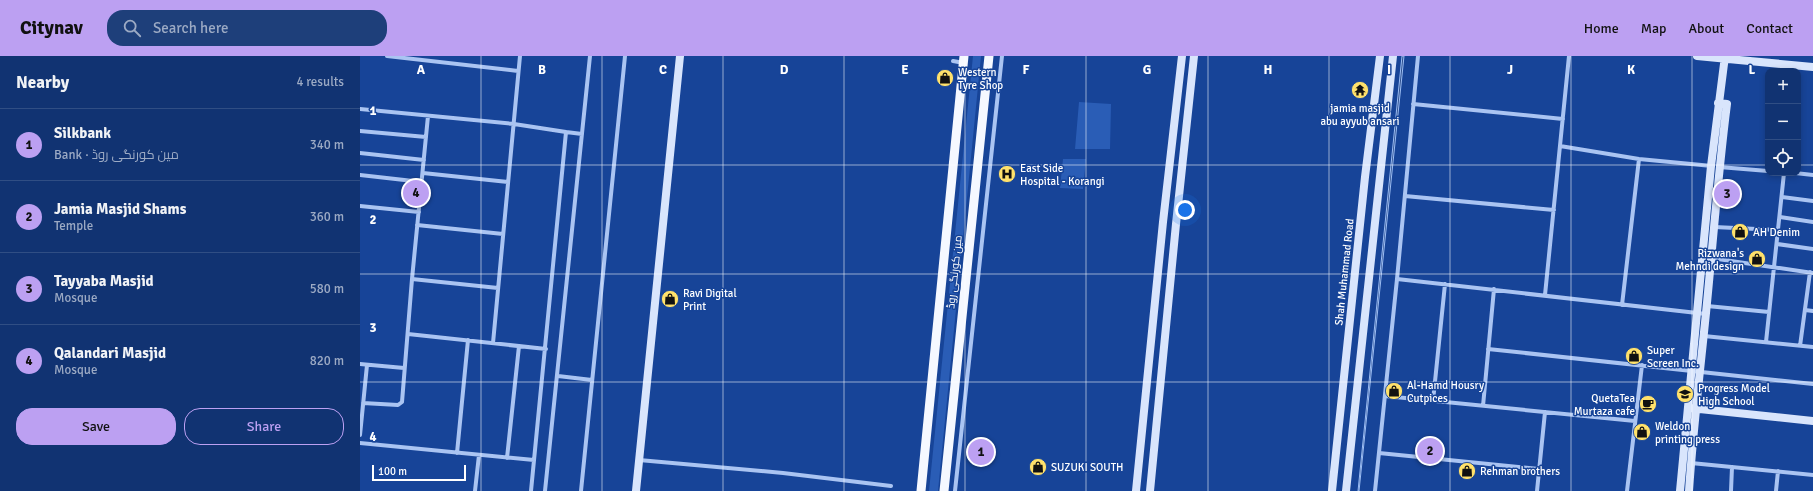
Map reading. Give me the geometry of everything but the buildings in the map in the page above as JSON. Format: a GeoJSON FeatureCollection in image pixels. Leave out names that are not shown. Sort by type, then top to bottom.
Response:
{"type":"FeatureCollection","features":[{"type":"Feature","properties":{"kind":"main road","name":"مین کورنگی روڈ"},"geometry":{"type":"LineString","coordinates":[[944,491],[989,56]]}},
{"type":"Feature","properties":{"kind":"main road","name":"مین کورنگی روڈ"},"geometry":{"type":"LineString","coordinates":[[921,491],[964,59]]}},
{"type":"Feature","properties":{"kind":"street"},"geometry":{"type":"LineString","coordinates":[[387,56],[518,71]]}},
{"type":"Feature","properties":{"kind":"street"},"geometry":{"type":"LineString","coordinates":[[493,343],[520,56]]}},
{"type":"Feature","properties":{"kind":"street"},"geometry":{"type":"LineString","coordinates":[[545,491],[590,56]]}},
{"type":"Feature","properties":{"kind":"street"},"geometry":{"type":"LineString","coordinates":[[581,491],[625,56]]}},
{"type":"Feature","properties":{"kind":"street"},"geometry":{"type":"LineString","coordinates":[[636,491],[680,56]]}},
{"type":"Feature","properties":{"kind":"street"},"geometry":{"type":"LineString","coordinates":[[955,491],[1002,56]]}},
{"type":"Feature","properties":{"kind":"street"},"geometry":{"type":"LineString","coordinates":[[1136,491],[1163,222],[1182,56]]}},
{"type":"Feature","properties":{"kind":"street"},"geometry":{"type":"LineString","coordinates":[[1150,491],[1194,56]]}},
{"type":"Feature","properties":{"kind":"street","name":"Shah Muhammad Road"},"geometry":{"type":"LineString","coordinates":[[1332,491],[1365,177],[1380,56]]}},
{"type":"Feature","properties":{"kind":"street"},"geometry":{"type":"LineString","coordinates":[[1346,491],[1393,56]]}},
{"type":"Feature","properties":{"kind":"street"},"geometry":{"type":"LineString","coordinates":[[1375,491],[1418,56]]}},
{"type":"Feature","properties":{"kind":"street"},"geometry":{"type":"LineString","coordinates":[[1545,295],[1569,56]]}},
{"type":"Feature","properties":{"kind":"street"},"geometry":{"type":"LineString","coordinates":[[1697,56],[1813,67]]}},
{"type":"Feature","properties":{"kind":"street"},"geometry":{"type":"LineString","coordinates":[[1680,491],[1697,371],[1715,166],[1723,104],[1724,58]]}},
{"type":"Feature","properties":{"kind":"street"},"geometry":{"type":"LineString","coordinates":[[953,61],[964,59]]}},
{"type":"Feature","properties":{"kind":"street"},"geometry":{"type":"LineString","coordinates":[[1413,104],[1563,119]]}},
{"type":"Feature","properties":{"kind":"street"},"geometry":{"type":"LineString","coordinates":[[360,109],[514,124],[582,134]]}},
{"type":"Feature","properties":{"kind":"street"},"geometry":{"type":"LineString","coordinates":[[363,403],[398,405],[402,402],[428,116]]}},
{"type":"Feature","properties":{"kind":"street"},"geometry":{"type":"LineString","coordinates":[[360,130],[426,137]]}},
{"type":"Feature","properties":{"kind":"street"},"geometry":{"type":"LineString","coordinates":[[531,491],[566,132]]}},
{"type":"Feature","properties":{"kind":"street"},"geometry":{"type":"LineString","coordinates":[[979,142],[992,144]]}},
{"type":"Feature","properties":{"kind":"street"},"geometry":{"type":"LineString","coordinates":[[1560,146],[1639,158],[1765,171]]}},
{"type":"Feature","properties":{"kind":"street"},"geometry":{"type":"LineString","coordinates":[[360,153],[424,160]]}},
{"type":"Feature","properties":{"kind":"street"},"geometry":{"type":"LineString","coordinates":[[1622,305],[1639,158]]}},
{"type":"Feature","properties":{"kind":"street"},"geometry":{"type":"LineString","coordinates":[[1697,371],[1704,336],[1702,314],[1707,306],[1713,227],[1715,166]]}},
{"type":"Feature","properties":{"kind":"street"},"geometry":{"type":"LineString","coordinates":[[423,173],[508,182]]}},
{"type":"Feature","properties":{"kind":"street"},"geometry":{"type":"LineString","coordinates":[[1801,174],[1813,175]]}},
{"type":"Feature","properties":{"kind":"street"},"geometry":{"type":"LineString","coordinates":[[360,175],[422,182]]}},
{"type":"Feature","properties":{"kind":"street"},"geometry":{"type":"LineString","coordinates":[[1766,342],[1784,176]]}},
{"type":"Feature","properties":{"kind":"street"},"geometry":{"type":"LineString","coordinates":[[1405,196],[1554,210]]}},
{"type":"Feature","properties":{"kind":"street"},"geometry":{"type":"LineString","coordinates":[[1782,197],[1813,201]]}},
{"type":"Feature","properties":{"kind":"street"},"geometry":{"type":"LineString","coordinates":[[360,206],[419,212]]}},
{"type":"Feature","properties":{"kind":"street"},"geometry":{"type":"LineString","coordinates":[[1780,217],[1813,222]]}},
{"type":"Feature","properties":{"kind":"street"},"geometry":{"type":"LineString","coordinates":[[1163,222],[1176,224]]}},
{"type":"Feature","properties":{"kind":"street"},"geometry":{"type":"LineString","coordinates":[[417,225],[503,234]]}},
{"type":"Feature","properties":{"kind":"street"},"geometry":{"type":"LineString","coordinates":[[1713,227],[1778,230]]}},
{"type":"Feature","properties":{"kind":"street"},"geometry":{"type":"LineString","coordinates":[[1777,244],[1813,249]]}},
{"type":"Feature","properties":{"kind":"street"},"geometry":{"type":"LineString","coordinates":[[1710,258],[1811,272],[1800,346]]}},
{"type":"Feature","properties":{"kind":"street"},"geometry":{"type":"LineString","coordinates":[[412,279],[498,288]]}},
{"type":"Feature","properties":{"kind":"street"},"geometry":{"type":"LineString","coordinates":[[1397,279],[1702,314]]}},
{"type":"Feature","properties":{"kind":"street"},"geometry":{"type":"LineString","coordinates":[[1433,401],[1444,284]]}},
{"type":"Feature","properties":{"kind":"street"},"geometry":{"type":"LineString","coordinates":[[1483,406],[1494,289]]}},
{"type":"Feature","properties":{"kind":"street"},"geometry":{"type":"LineString","coordinates":[[1155,305],[1168,307]]}},
{"type":"Feature","properties":{"kind":"street"},"geometry":{"type":"LineString","coordinates":[[1707,306],[1769,312]]}},
{"type":"Feature","properties":{"kind":"street"},"geometry":{"type":"LineString","coordinates":[[1805,310],[1813,311]]}},
{"type":"Feature","properties":{"kind":"street"},"geometry":{"type":"LineString","coordinates":[[408,334],[546,349]]}},
{"type":"Feature","properties":{"kind":"street"},"geometry":{"type":"LineString","coordinates":[[1704,336],[1813,347]]}},
{"type":"Feature","properties":{"kind":"street"},"geometry":{"type":"LineString","coordinates":[[457,453],[468,340]]}},
{"type":"Feature","properties":{"kind":"street"},"geometry":{"type":"LineString","coordinates":[[507,458],[519,346]]}},
{"type":"Feature","properties":{"kind":"street"},"geometry":{"type":"LineString","coordinates":[[1488,349],[1813,384]]}},
{"type":"Feature","properties":{"kind":"street"},"geometry":{"type":"LineString","coordinates":[[360,364],[404,368]]}},
{"type":"Feature","properties":{"kind":"street"},"geometry":{"type":"LineString","coordinates":[[360,435],[367,365]]}},
{"type":"Feature","properties":{"kind":"street"},"geometry":{"type":"LineString","coordinates":[[1627,491],[1642,365]]}},
{"type":"Feature","properties":{"kind":"street"},"geometry":{"type":"LineString","coordinates":[[558,376],[592,380]]}},
{"type":"Feature","properties":{"kind":"street"},"geometry":{"type":"LineString","coordinates":[[1385,396],[1636,421]]}},
{"type":"Feature","properties":{"kind":"street"},"geometry":{"type":"LineString","coordinates":[[1692,409],[1813,421]]}},
{"type":"Feature","properties":{"kind":"street"},"geometry":{"type":"LineString","coordinates":[[1689,491],[1692,409]]}},
{"type":"Feature","properties":{"kind":"street"},"geometry":{"type":"LineString","coordinates":[[1538,491],[1545,412]]}},
{"type":"Feature","properties":{"kind":"street"},"geometry":{"type":"LineString","coordinates":[[1144,418],[1158,420]]}},
{"type":"Feature","properties":{"kind":"street"},"geometry":{"type":"LineString","coordinates":[[360,443],[534,460]]}},
{"type":"Feature","properties":{"kind":"street"},"geometry":{"type":"LineString","coordinates":[[1379,453],[1539,469]]}},
{"type":"Feature","properties":{"kind":"street"},"geometry":{"type":"LineString","coordinates":[[475,491],[479,455]]}},
{"type":"Feature","properties":{"kind":"street"},"geometry":{"type":"LineString","coordinates":[[639,460],[783,473],[891,486]]}},
{"type":"Feature","properties":{"kind":"street"},"geometry":{"type":"LineString","coordinates":[[1691,463],[1813,475]]}},
{"type":"Feature","properties":{"kind":"street"},"geometry":{"type":"LineString","coordinates":[[1731,491],[1732,467]]}},
{"type":"Feature","properties":{"kind":"street"},"geometry":{"type":"LineString","coordinates":[[1776,491],[1778,471]]}},
{"type":"Feature","properties":{"kind":"shaded area"},"geometry":{"type":"Polygon","coordinates":[[[973,56],[981,56],[938,491],[929,491],[973,56]]]}},
{"type":"Feature","properties":{"kind":"shaded area"},"geometry":{"type":"Polygon","coordinates":[[[1402,56],[1404,56],[1358,491],[1402,56]]]}},
{"type":"Feature","properties":{"kind":"shaded area"},"geometry":{"type":"Polygon","coordinates":[[[1079,102],[1111,104],[1110,149],[1075,149],[1079,102]]]}},
{"type":"Feature","properties":{"kind":"shaded area"},"geometry":{"type":"Polygon","coordinates":[[[1063,159],[1086,159],[1083,189],[1060,188],[1063,159]]]}},
{"type":"Feature","properties":{"kind":"place","name":"Western Tyre Shop"},"geometry":{"type":"Point","coordinates":[945,78]}},
{"type":"Feature","properties":{"kind":"place","name":"jamia masjid abu ayyub ansari"},"geometry":{"type":"Point","coordinates":[1360,90]}},
{"type":"Feature","properties":{"kind":"place","name":"East Side Hospital - Korangi"},"geometry":{"type":"Point","coordinates":[1007,174]}},
{"type":"Feature","properties":{"kind":"place","name":"Qalandari Masjid"},"geometry":{"type":"Point","coordinates":[416,193]}},
{"type":"Feature","properties":{"kind":"place","name":"Tayyaba Masjid"},"geometry":{"type":"Point","coordinates":[1727,194]}},
{"type":"Feature","properties":{"kind":"place","name":"AH Denim"},"geometry":{"type":"Point","coordinates":[1740,232]}},
{"type":"Feature","properties":{"kind":"place","name":"Rizwana's Mehndi design"},"geometry":{"type":"Point","coordinates":[1757,259]}},
{"type":"Feature","properties":{"kind":"place","name":"Ravi Digital Print"},"geometry":{"type":"Point","coordinates":[670,299]}},
{"type":"Feature","properties":{"kind":"place","name":"Super Screen Inc."},"geometry":{"type":"Point","coordinates":[1634,356]}},
{"type":"Feature","properties":{"kind":"place","name":"Al-Hamd Housry Cutpices"},"geometry":{"type":"Point","coordinates":[1394,391]}},
{"type":"Feature","properties":{"kind":"place","name":"Progress Model High School"},"geometry":{"type":"Point","coordinates":[1685,394]}},
{"type":"Feature","properties":{"kind":"place","name":"QuetaTea Murtaza cafe"},"geometry":{"type":"Point","coordinates":[1648,404]}},
{"type":"Feature","properties":{"kind":"place","name":"Weldon printing press"},"geometry":{"type":"Point","coordinates":[1642,432]}},
{"type":"Feature","properties":{"kind":"place","name":"Jamia Masjid Shams"},"geometry":{"type":"Point","coordinates":[1430,451]}},
{"type":"Feature","properties":{"kind":"place","name":"Silkbank"},"geometry":{"type":"Point","coordinates":[981,452]}},
{"type":"Feature","properties":{"kind":"place","name":"SUZUKI SOUTH"},"geometry":{"type":"Point","coordinates":[1038,467]}},
{"type":"Feature","properties":{"kind":"place","name":"Rehman brothers"},"geometry":{"type":"Point","coordinates":[1467,471]}}]}
